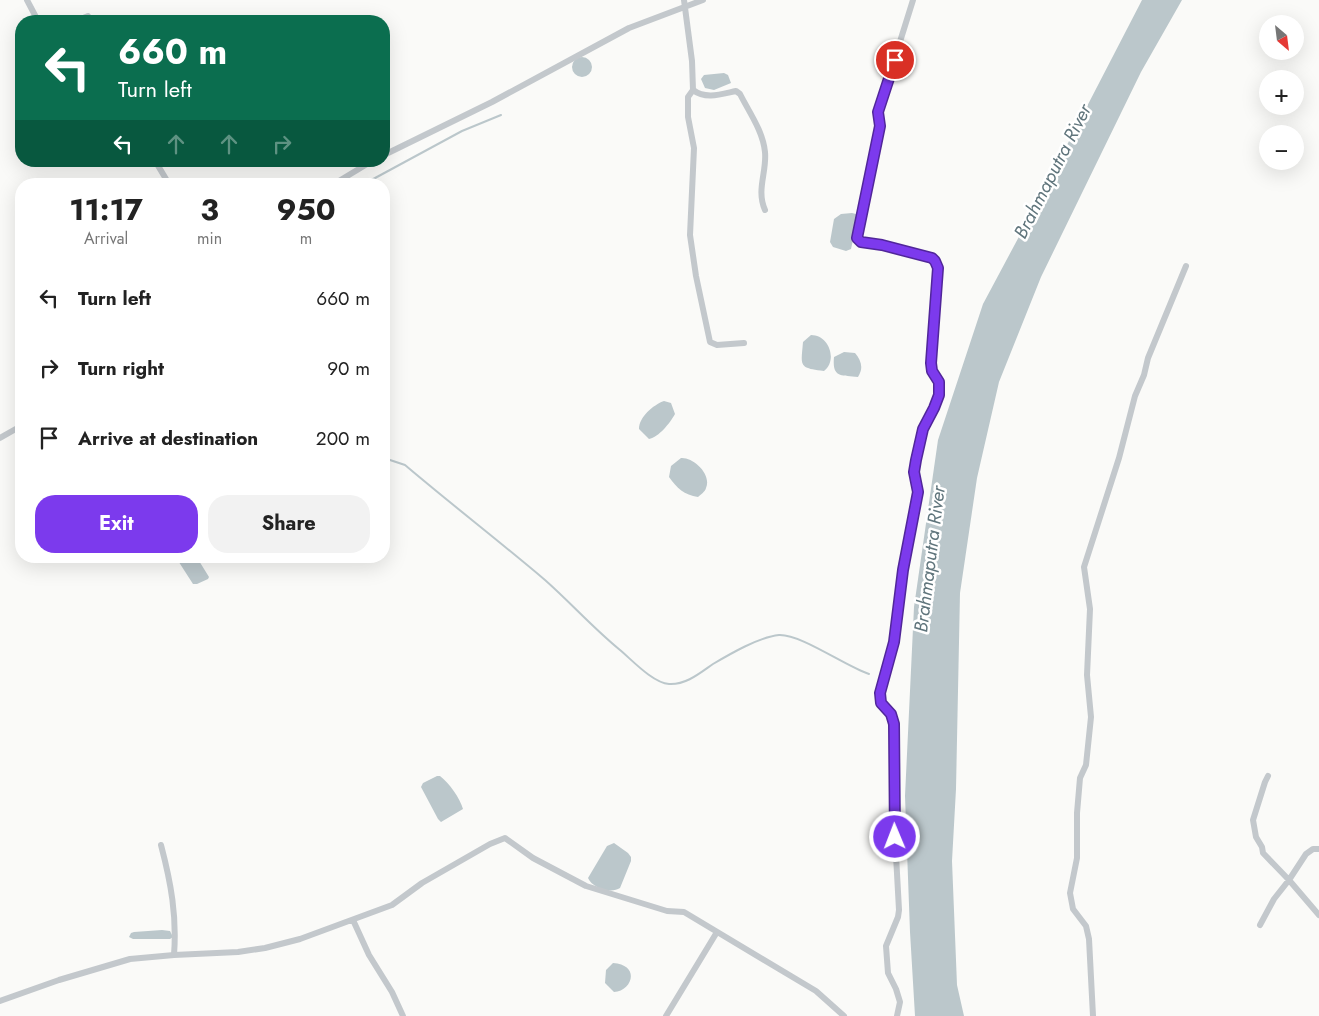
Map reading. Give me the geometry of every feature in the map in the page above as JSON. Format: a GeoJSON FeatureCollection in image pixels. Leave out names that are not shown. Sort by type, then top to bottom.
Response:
{"type":"FeatureCollection","features":[{"type":"Feature","properties":{"kind":"street"},"geometry":{"type":"LineString","coordinates":[[28,0],[35,15]]}},
{"type":"Feature","properties":{"kind":"street"},"geometry":{"type":"LineString","coordinates":[[390,152],[492,102],[629,28],[685,3],[703,0]]}},
{"type":"Feature","properties":{"kind":"street"},"geometry":{"type":"LineString","coordinates":[[897,1016],[900,1002],[888,973],[886,946],[899,910],[895,828],[894,724],[891,714],[881,703],[880,693],[892,654],[903,570],[918,492],[914,472],[916,460],[923,429],[939,395],[939,382],[932,371],[931,363],[938,268],[932,258],[882,245],[861,242],[857,238],[857,234],[880,126],[878,112],[913,0]]}},
{"type":"Feature","properties":{"kind":"street"},"geometry":{"type":"LineString","coordinates":[[685,3],[693,90],[688,97],[688,106],[694,148],[690,230],[696,276],[710,342],[717,345],[744,343]]}},
{"type":"Feature","properties":{"kind":"street"},"geometry":{"type":"LineString","coordinates":[[693,90],[708,96],[736,92],[740,94],[756,123],[765,151],[761,195],[765,210]]}},
{"type":"Feature","properties":{"kind":"street"},"geometry":{"type":"LineString","coordinates":[[159,167],[165,178]]}},
{"type":"Feature","properties":{"kind":"street"},"geometry":{"type":"LineString","coordinates":[[344,178],[362,167]]}},
{"type":"Feature","properties":{"kind":"street"},"geometry":{"type":"LineString","coordinates":[[1093,1016],[1089,939],[1086,926],[1073,909],[1070,894],[1077,858],[1077,813],[1080,778],[1086,765],[1091,717],[1087,674],[1090,609],[1084,567],[1119,458],[1135,396],[1148,358],[1186,266]]}},
{"type":"Feature","properties":{"kind":"street"},"geometry":{"type":"LineString","coordinates":[[0,438],[15,429]]}},
{"type":"Feature","properties":{"kind":"street"},"geometry":{"type":"LineString","coordinates":[[1268,776],[1252,820],[1256,837],[1263,853],[1319,915]]}},
{"type":"Feature","properties":{"kind":"street"},"geometry":{"type":"LineString","coordinates":[[0,1001],[59,980],[130,959],[238,952],[265,948],[300,939],[399,902],[422,883],[490,844],[505,838],[533,858],[586,886],[667,911],[684,912],[754,952],[816,991],[844,1016]]}},
{"type":"Feature","properties":{"kind":"street"},"geometry":{"type":"LineString","coordinates":[[161,846],[173,896],[176,937],[174,955]]}},
{"type":"Feature","properties":{"kind":"street"},"geometry":{"type":"LineString","coordinates":[[1260,925],[1274,899],[1306,854],[1313,849],[1319,848]]}},
{"type":"Feature","properties":{"kind":"street"},"geometry":{"type":"LineString","coordinates":[[353,920],[369,955],[392,992],[403,1016]]}},
{"type":"Feature","properties":{"kind":"street"},"geometry":{"type":"LineString","coordinates":[[666,1016],[717,932]]}},
{"type":"Feature","properties":{"kind":"water","name":"Brahmaputra River"},"geometry":{"type":"Polygon","coordinates":[[[1142,0],[1182,0],[1141,72],[1041,277],[999,382],[977,478],[960,593],[956,789],[952,861],[957,985],[964,1016],[915,1016],[905,796],[914,607],[938,440],[983,304],[1142,0]]]}},
{"type":"Feature","properties":{"kind":"water"},"geometry":{"type":"Polygon","coordinates":[[[578,57],[586,57],[592,63],[592,71],[586,77],[578,77],[572,71],[572,63],[578,57]]]}},
{"type":"Feature","properties":{"kind":"water"},"geometry":{"type":"Polygon","coordinates":[[[724,73],[728,75],[731,83],[714,90],[705,88],[701,79],[704,75],[724,73]]]}},
{"type":"Feature","properties":{"kind":"water"},"geometry":{"type":"Polygon","coordinates":[[[852,213],[858,217],[851,249],[846,251],[833,247],[830,242],[834,219],[841,214],[852,213]]]}},
{"type":"Feature","properties":{"kind":"water"},"geometry":{"type":"Polygon","coordinates":[[[811,335],[823,339],[830,349],[830,361],[824,371],[809,369],[803,364],[803,342],[811,335]]]}},
{"type":"Feature","properties":{"kind":"water"},"geometry":{"type":"Polygon","coordinates":[[[844,352],[855,353],[859,358],[861,367],[858,377],[842,375],[836,372],[834,357],[844,352]]]}},
{"type":"Feature","properties":{"kind":"water"},"geometry":{"type":"Polygon","coordinates":[[[664,401],[671,403],[675,414],[660,433],[649,439],[639,429],[641,420],[655,405],[664,401]]]}},
{"type":"Feature","properties":{"kind":"water"},"geometry":{"type":"Polygon","coordinates":[[[681,458],[686,458],[696,463],[704,472],[707,483],[704,492],[698,497],[689,495],[681,490],[669,477],[671,466],[681,458]]]}},
{"type":"Feature","properties":{"kind":"water"},"geometry":{"type":"Polygon","coordinates":[[[180,563],[200,563],[209,577],[197,584],[193,584],[180,563]]]}},
{"type":"Feature","properties":{"kind":"water"},"geometry":{"type":"Polygon","coordinates":[[[440,776],[450,787],[463,809],[441,822],[421,787],[423,783],[440,776]]]}},
{"type":"Feature","properties":{"kind":"water"},"geometry":{"type":"Polygon","coordinates":[[[614,843],[628,853],[631,861],[620,888],[616,890],[602,889],[593,885],[588,878],[607,846],[614,843]]]}},
{"type":"Feature","properties":{"kind":"water"},"geometry":{"type":"Polygon","coordinates":[[[170,931],[173,937],[170,939],[133,939],[129,937],[134,932],[170,931]]]}},
{"type":"Feature","properties":{"kind":"water"},"geometry":{"type":"Polygon","coordinates":[[[613,963],[628,968],[631,978],[625,987],[620,991],[614,992],[605,983],[606,970],[613,963]]]}},
{"type":"Feature","properties":{"kind":"waterway"},"geometry":{"type":"LineString","coordinates":[[375,178],[462,131],[501,115]]}},
{"type":"Feature","properties":{"kind":"waterway"},"geometry":{"type":"LineString","coordinates":[[390,460],[405,465],[545,580],[601,633],[656,680],[669,684],[681,683],[698,675],[745,646],[771,636],[779,635],[788,636],[811,645],[869,674]]}},
{"type":"Feature","properties":{"kind":"route"},"geometry":{"type":"LineString","coordinates":[[895,60],[878,112],[880,126],[857,238],[861,242],[882,245],[932,258],[935,261],[938,268],[931,363],[932,371],[939,382],[939,395],[923,429],[916,460],[914,472],[918,492],[903,570],[892,654],[880,693],[881,703],[891,714],[894,724],[895,837]]}}]}
